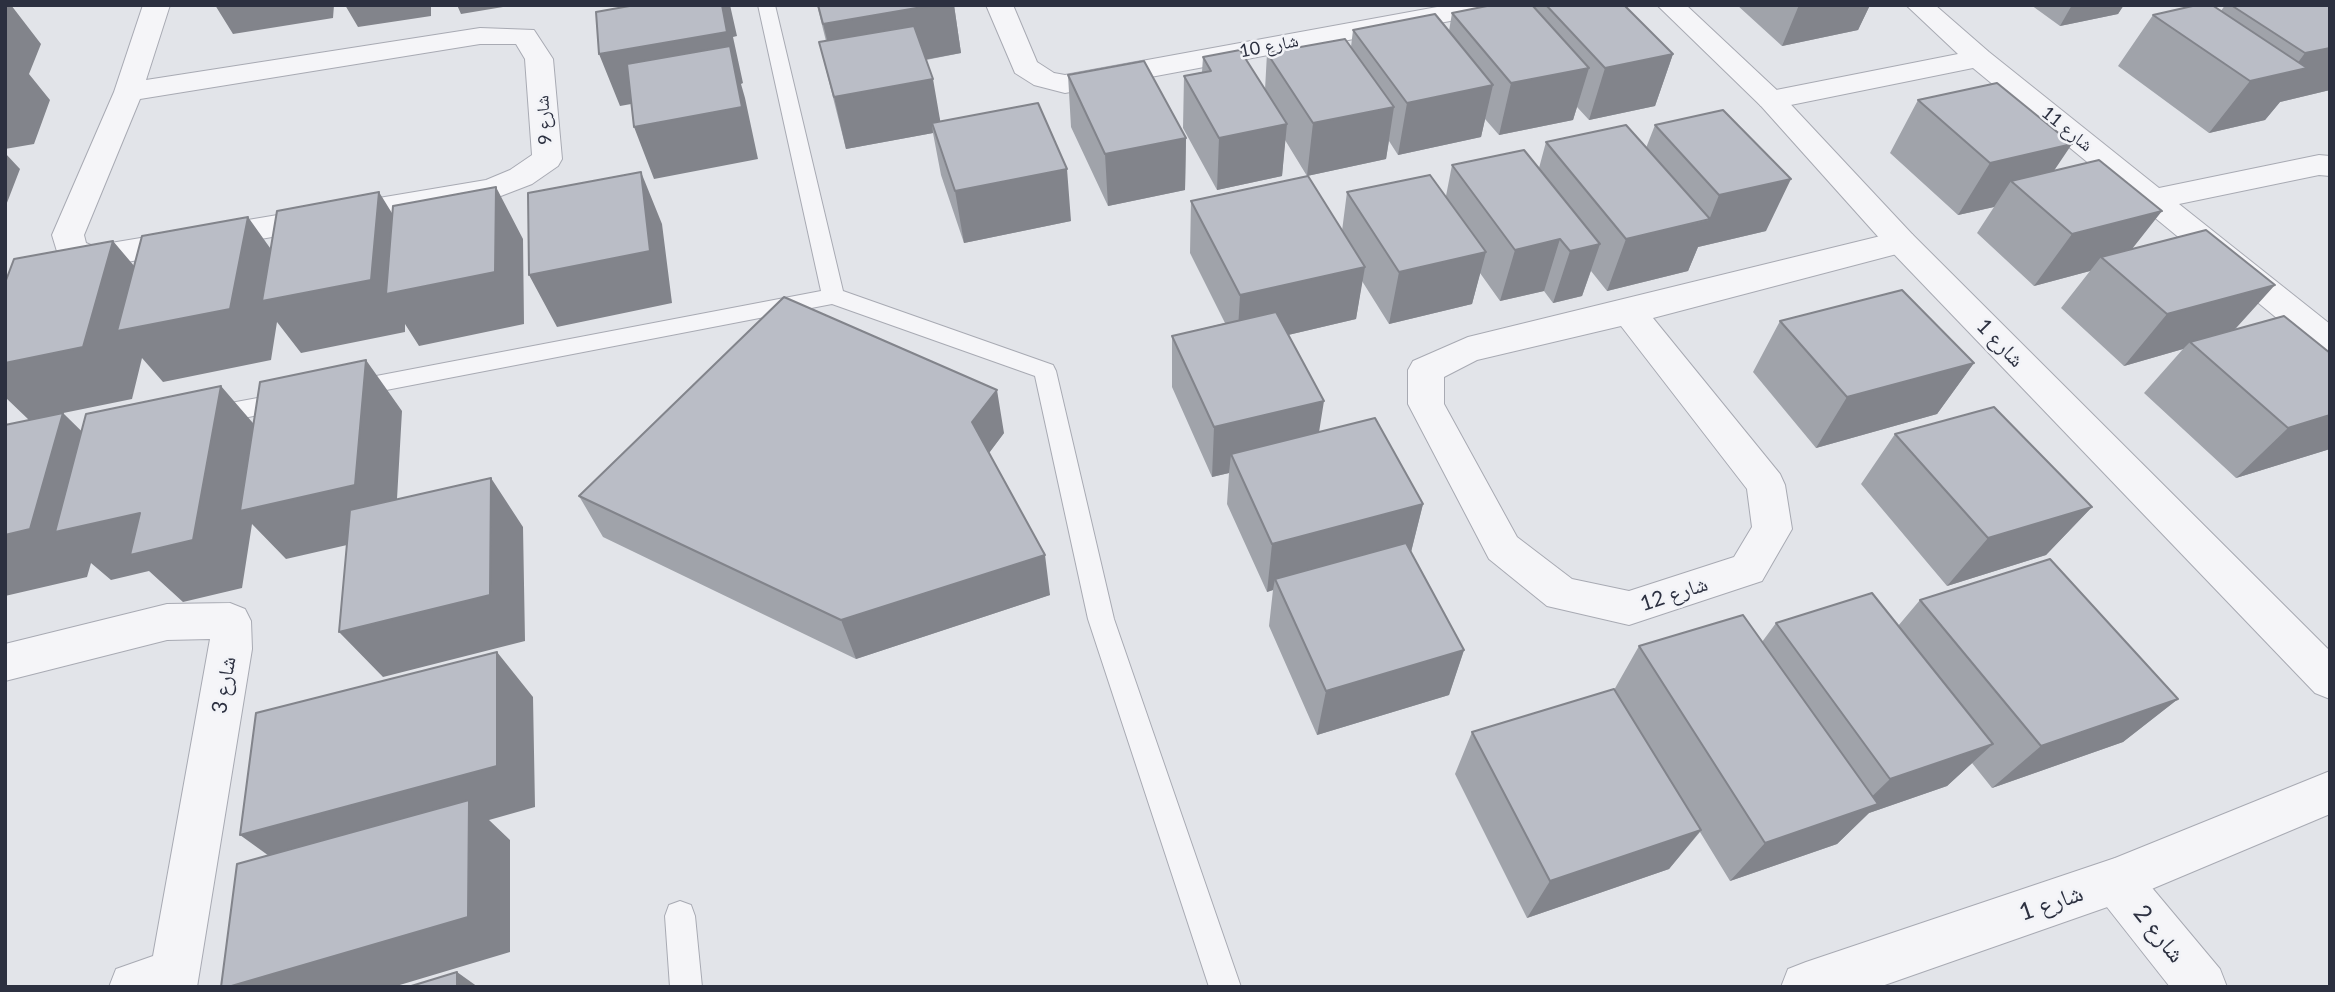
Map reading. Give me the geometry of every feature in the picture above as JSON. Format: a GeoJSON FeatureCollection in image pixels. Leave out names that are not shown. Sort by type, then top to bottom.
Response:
{"type":"FeatureCollection","features":[{"type":"Feature","properties":{"kind":"street","name":"شارع 9"},"geometry":{"type":"LineString","coordinates":[[128,92],[480,36],[524,36],[539,59],[547,159],[521,177],[493,188],[92,257],[71,250],[68,235],[128,92],[158,5]]}},
{"type":"Feature","properties":{"kind":"street","name":"شارع 10"},"geometry":{"type":"LineString","coordinates":[[999,5],[1024,67],[1044,79],[1065,84],[1412,12],[1493,5]]}},
{"type":"Feature","properties":{"kind":"street","name":"شارع 1"},"geometry":{"type":"LineString","coordinates":[[1670,5],[1771,100],[1900,242],[2330,680]]}},
{"type":"Feature","properties":{"kind":"street","name":"شارع 11"},"geometry":{"type":"LineString","coordinates":[[1919,5],[1979,58],[2330,343]]}},
{"type":"Feature","properties":{"kind":"street"},"geometry":{"type":"LineString","coordinates":[[1771,100],[1979,58]]}},
{"type":"Feature","properties":{"kind":"street"},"geometry":{"type":"LineString","coordinates":[[2155,199],[2319,164],[2330,166]]}},
{"type":"Feature","properties":{"kind":"street","name":"شارع 12"},"geometry":{"type":"LineString","coordinates":[[1629,312],[1766,485],[1772,528],[1748,569],[1629,608],[1561,594],[1503,548],[1426,404],[1426,370],[1468,350],[1629,312],[1900,242]]}},
{"type":"Feature","properties":{"kind":"street","name":"شارع 3"},"geometry":{"type":"LineString","coordinates":[[5,663],[167,622],[230,621],[231,649],[159,983]]}},
{"type":"Feature","properties":{"kind":"street","name":"شارع 1"},"geometry":{"type":"LineString","coordinates":[[1806,987],[2116,881],[2330,792]]}},
{"type":"Feature","properties":{"kind":"street","name":"شارع 2"},"geometry":{"type":"LineString","coordinates":[[2116,881],[2202,987]]}},
{"type":"Feature","properties":{"kind":"lane"},"geometry":{"type":"LineString","coordinates":[[766,5],[834,296]]}},
{"type":"Feature","properties":{"kind":"lane"},"geometry":{"type":"LineString","coordinates":[[182,422],[834,296],[1045,371],[1101,619],[1225,987]]}},
{"type":"Feature","properties":{"kind":"lane"},"geometry":{"type":"LineString","coordinates":[[680,916],[686,987]]}},
{"type":"Feature","properties":{"kind":"building"},"geometry":{"type":"Polygon","coordinates":[[[635,5],[722,5],[727,32],[599,54],[596,12],[635,5]]]}},
{"type":"Feature","properties":{"kind":"building"},"geometry":{"type":"Polygon","coordinates":[[[818,5],[934,5],[823,24],[818,5]]]}},
{"type":"Feature","properties":{"kind":"building"},"geometry":{"type":"Polygon","coordinates":[[[1492,5],[1532,5],[1589,68],[1511,83],[1452,13],[1492,5]]]}},
{"type":"Feature","properties":{"kind":"building"},"geometry":{"type":"Polygon","coordinates":[[[1546,5],[1624,5],[1673,54],[1605,68],[1546,5]]]}},
{"type":"Feature","properties":{"kind":"building"},"geometry":{"type":"Polygon","coordinates":[[[2197,5],[2212,5],[2307,68],[2250,81],[2153,15],[2197,5]]]}},
{"type":"Feature","properties":{"kind":"building"},"geometry":{"type":"Polygon","coordinates":[[[2231,5],[2330,5],[2330,48],[2305,53],[2231,5]]]}},
{"type":"Feature","properties":{"kind":"building"},"geometry":{"type":"Polygon","coordinates":[[[1435,14],[1493,85],[1407,103],[1353,30],[1435,14]]]}},
{"type":"Feature","properties":{"kind":"building"},"geometry":{"type":"Polygon","coordinates":[[[914,26],[933,79],[834,97],[819,42],[914,26]]]}},
{"type":"Feature","properties":{"kind":"building"},"geometry":{"type":"Polygon","coordinates":[[[1345,39],[1394,107],[1313,123],[1267,53],[1345,39]]]}},
{"type":"Feature","properties":{"kind":"building"},"geometry":{"type":"Polygon","coordinates":[[[730,46],[742,107],[634,127],[627,64],[730,46]]]}},
{"type":"Feature","properties":{"kind":"building"},"geometry":{"type":"Polygon","coordinates":[[[1240,50],[1287,124],[1219,138],[1184,76],[1211,71],[1203,57],[1240,50]]]}},
{"type":"Feature","properties":{"kind":"building"},"geometry":{"type":"Polygon","coordinates":[[[1144,61],[1186,138],[1105,154],[1068,75],[1144,61]]]}},
{"type":"Feature","properties":{"kind":"building"},"geometry":{"type":"Polygon","coordinates":[[[1997,83],[2072,144],[1990,163],[1918,100],[1997,83]]]}},
{"type":"Feature","properties":{"kind":"building"},"geometry":{"type":"Polygon","coordinates":[[[1038,103],[1067,169],[955,191],[932,123],[1038,103]]]}},
{"type":"Feature","properties":{"kind":"building"},"geometry":{"type":"Polygon","coordinates":[[[1723,110],[1791,179],[1719,195],[1655,125],[1723,110]]]}},
{"type":"Feature","properties":{"kind":"building"},"geometry":{"type":"Polygon","coordinates":[[[1626,125],[1710,219],[1626,239],[1546,142],[1626,125]]]}},
{"type":"Feature","properties":{"kind":"building"},"geometry":{"type":"Polygon","coordinates":[[[1524,150],[1600,244],[1570,251],[1560,239],[1515,250],[1452,165],[1524,150]]]}},
{"type":"Feature","properties":{"kind":"building"},"geometry":{"type":"Polygon","coordinates":[[[2099,160],[2162,211],[2072,234],[2011,181],[2099,160]]]}},
{"type":"Feature","properties":{"kind":"building"},"geometry":{"type":"Polygon","coordinates":[[[641,172],[650,251],[529,275],[528,193],[641,172]]]}},
{"type":"Feature","properties":{"kind":"building"},"geometry":{"type":"Polygon","coordinates":[[[1430,175],[1486,252],[1399,272],[1347,192],[1430,175]]]}},
{"type":"Feature","properties":{"kind":"building"},"geometry":{"type":"Polygon","coordinates":[[[1308,176],[1365,267],[1240,295],[1191,201],[1308,176]]]}},
{"type":"Feature","properties":{"kind":"building"},"geometry":{"type":"Polygon","coordinates":[[[496,187],[495,272],[386,294],[393,206],[496,187]]]}},
{"type":"Feature","properties":{"kind":"building"},"geometry":{"type":"Polygon","coordinates":[[[379,192],[371,280],[262,301],[277,211],[379,192]]]}},
{"type":"Feature","properties":{"kind":"building"},"geometry":{"type":"Polygon","coordinates":[[[248,217],[230,309],[117,331],[142,236],[248,217]]]}},
{"type":"Feature","properties":{"kind":"building"},"geometry":{"type":"Polygon","coordinates":[[[2206,230],[2275,285],[2167,314],[2101,257],[2206,230]]]}},
{"type":"Feature","properties":{"kind":"building"},"geometry":{"type":"Polygon","coordinates":[[[113,241],[83,347],[5,363],[5,283],[14,259],[113,241]]]}},
{"type":"Feature","properties":{"kind":"building"},"geometry":{"type":"Polygon","coordinates":[[[1902,290],[1974,363],[1847,397],[1780,321],[1902,290]]]}},
{"type":"Feature","properties":{"kind":"building"},"geometry":{"type":"Polygon","coordinates":[[[784,297],[997,390],[972,422],[1045,555],[841,620],[579,496],[784,297]]]}},
{"type":"Feature","properties":{"kind":"building"},"geometry":{"type":"Polygon","coordinates":[[[1276,312],[1324,401],[1214,427],[1172,336],[1276,312]]]}},
{"type":"Feature","properties":{"kind":"building"},"geometry":{"type":"Polygon","coordinates":[[[2284,316],[2330,353],[2330,415],[2288,428],[2190,342],[2284,316]]]}},
{"type":"Feature","properties":{"kind":"building"},"geometry":{"type":"Polygon","coordinates":[[[366,360],[355,485],[240,511],[260,382],[366,360]]]}},
{"type":"Feature","properties":{"kind":"building"},"geometry":{"type":"Polygon","coordinates":[[[221,386],[193,540],[130,555],[140,513],[55,532],[86,414],[221,386]]]}},
{"type":"Feature","properties":{"kind":"building"},"geometry":{"type":"Polygon","coordinates":[[[1994,407],[2092,507],[1988,538],[1895,434],[1994,407]]]}},
{"type":"Feature","properties":{"kind":"building"},"geometry":{"type":"Polygon","coordinates":[[[63,413],[30,529],[5,535],[5,425],[63,413]]]}},
{"type":"Feature","properties":{"kind":"building"},"geometry":{"type":"Polygon","coordinates":[[[1375,418],[1423,504],[1272,544],[1231,454],[1375,418]]]}},
{"type":"Feature","properties":{"kind":"building"},"geometry":{"type":"Polygon","coordinates":[[[491,478],[490,595],[339,632],[350,510],[491,478]]]}},
{"type":"Feature","properties":{"kind":"building"},"geometry":{"type":"Polygon","coordinates":[[[1406,543],[1464,650],[1326,691],[1275,579],[1406,543]]]}},
{"type":"Feature","properties":{"kind":"building"},"geometry":{"type":"Polygon","coordinates":[[[2050,559],[2178,699],[2041,746],[1920,600],[2050,559]]]}},
{"type":"Feature","properties":{"kind":"building"},"geometry":{"type":"Polygon","coordinates":[[[1872,593],[1993,744],[1890,779],[1776,623],[1872,593]]]}},
{"type":"Feature","properties":{"kind":"building"},"geometry":{"type":"Polygon","coordinates":[[[1743,615],[1878,804],[1765,843],[1639,646],[1743,615]]]}},
{"type":"Feature","properties":{"kind":"building"},"geometry":{"type":"Polygon","coordinates":[[[497,652],[497,766],[240,835],[256,713],[497,652]]]}},
{"type":"Feature","properties":{"kind":"building"},"geometry":{"type":"Polygon","coordinates":[[[1614,689],[1701,830],[1550,881],[1472,732],[1614,689]]]}},
{"type":"Feature","properties":{"kind":"building"},"geometry":{"type":"Polygon","coordinates":[[[469,800],[468,917],[221,987],[237,864],[469,800]]]}},
{"type":"Feature","properties":{"kind":"building"},"geometry":{"type":"Polygon","coordinates":[[[457,972],[457,987],[408,987],[457,972]]]}}]}
